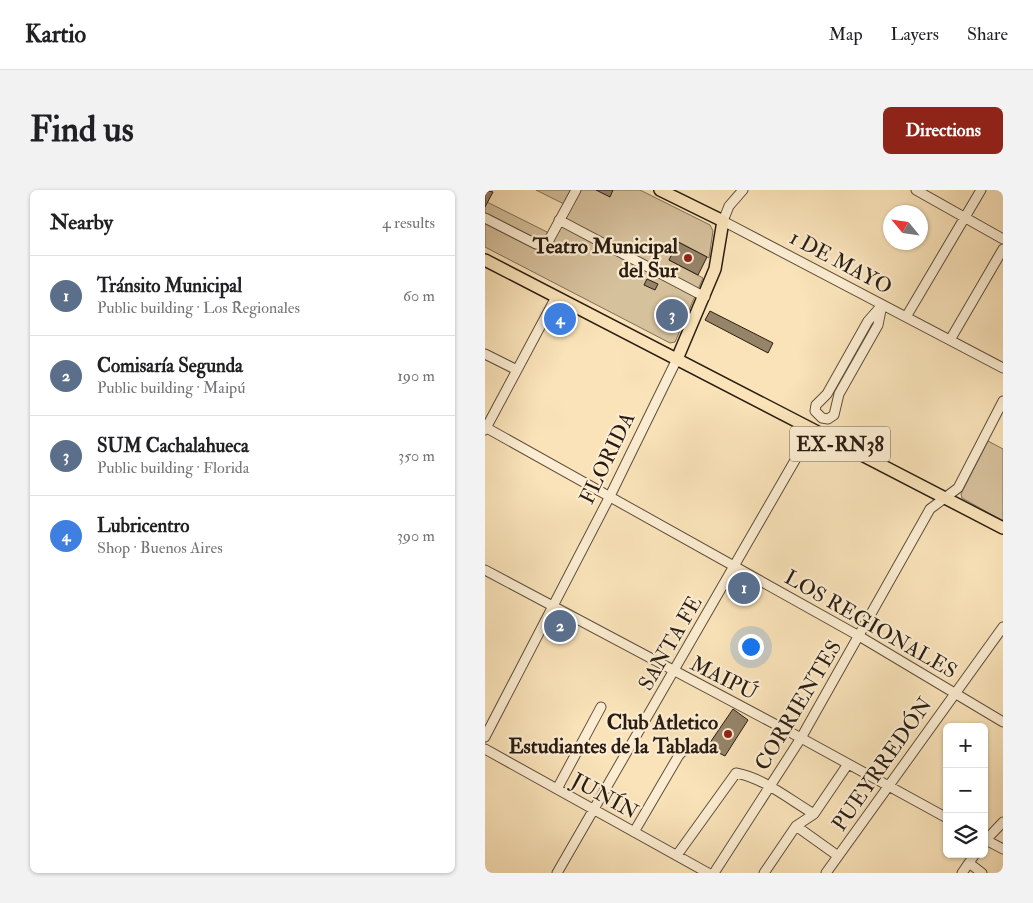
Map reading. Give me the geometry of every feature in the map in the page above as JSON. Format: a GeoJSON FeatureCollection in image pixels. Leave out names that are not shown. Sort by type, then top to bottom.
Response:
{"type":"FeatureCollection","features":[{"type":"Feature","properties":{"kind":"main road","name":"1 DE MAYO"},"geometry":{"type":"LineString","coordinates":[[660,190],[723,222]]}},
{"type":"Feature","properties":{"kind":"main road","name":"FLORIDA"},"geometry":{"type":"LineString","coordinates":[[677,359],[705,297],[718,258],[723,222]]}},
{"type":"Feature","properties":{"kind":"main road","name":"EX-RN38"},"geometry":{"type":"LineString","coordinates":[[485,260],[1003,528]]}},
{"type":"Feature","properties":{"kind":"street"},"geometry":{"type":"LineString","coordinates":[[485,218],[536,244],[542,244],[549,240],[576,190]]}},
{"type":"Feature","properties":{"kind":"street","name":"FLORIDA"},"geometry":{"type":"LineString","coordinates":[[723,222],[729,206],[743,190]]}},
{"type":"Feature","properties":{"kind":"street"},"geometry":{"type":"LineString","coordinates":[[916,190],[1003,239]]}},
{"type":"Feature","properties":{"kind":"street"},"geometry":{"type":"LineString","coordinates":[[906,317],[981,190]]}},
{"type":"Feature","properties":{"kind":"street"},"geometry":{"type":"LineString","coordinates":[[559,220],[705,297]]}},
{"type":"Feature","properties":{"kind":"street","name":"1 DE MAYO"},"geometry":{"type":"LineString","coordinates":[[723,222],[1003,368]]}},
{"type":"Feature","properties":{"kind":"street"},"geometry":{"type":"LineString","coordinates":[[949,340],[1003,249]]}},
{"type":"Feature","properties":{"kind":"street"},"geometry":{"type":"LineString","coordinates":[[485,428],[556,297]]}},
{"type":"Feature","properties":{"kind":"street"},"geometry":{"type":"LineString","coordinates":[[882,305],[877,325],[839,394],[834,415],[829,419],[819,417],[815,411],[816,404],[827,394],[868,321],[882,305]]}},
{"type":"Feature","properties":{"kind":"street"},"geometry":{"type":"LineString","coordinates":[[485,354],[517,370]]}},
{"type":"Feature","properties":{"kind":"street","name":"FLORIDA"},"geometry":{"type":"LineString","coordinates":[[485,737],[609,498],[677,359]]}},
{"type":"Feature","properties":{"kind":"street","name":"CORRIENTES"},"geometry":{"type":"LineString","coordinates":[[714,873],[801,738],[930,509],[958,488],[1003,401]]}},
{"type":"Feature","properties":{"kind":"street","name":"LOS REGIONALES"},"geometry":{"type":"LineString","coordinates":[[485,428],[859,636],[1003,722]]}},
{"type":"Feature","properties":{"kind":"street","name":"SANTA FE"},"geometry":{"type":"LineString","coordinates":[[557,873],[813,429]]}},
{"type":"Feature","properties":{"kind":"street","name":"MAIPÚ"},"geometry":{"type":"LineString","coordinates":[[485,570],[943,816]]}},
{"type":"Feature","properties":{"kind":"street","name":"PUEYRREDÓN"},"geometry":{"type":"LineString","coordinates":[[826,873],[1003,627]]}},
{"type":"Feature","properties":{"kind":"street"},"geometry":{"type":"LineString","coordinates":[[557,789],[601,707]]}},
{"type":"Feature","properties":{"kind":"street"},"geometry":{"type":"LineString","coordinates":[[635,832],[679,755],[687,746]]}},
{"type":"Feature","properties":{"kind":"street","name":"JUNÍN"},"geometry":{"type":"LineString","coordinates":[[485,749],[709,873]]}},
{"type":"Feature","properties":{"kind":"street"},"geometry":{"type":"LineString","coordinates":[[764,873],[796,826],[814,814],[848,764]]}},
{"type":"Feature","properties":{"kind":"street"},"geometry":{"type":"LineString","coordinates":[[677,855],[736,773],[770,787],[814,814]]}},
{"type":"Feature","properties":{"kind":"street"},"geometry":{"type":"LineString","coordinates":[[988,837],[1003,822]]}},
{"type":"Feature","properties":{"kind":"street"},"geometry":{"type":"LineString","coordinates":[[796,826],[838,856]]}},
{"type":"Feature","properties":{"kind":"street"},"geometry":{"type":"LineString","coordinates":[[988,842],[1003,849]]}},
{"type":"Feature","properties":{"kind":"street"},"geometry":{"type":"LineString","coordinates":[[961,873],[972,858]]}},
{"type":"Feature","properties":{"kind":"street"},"geometry":{"type":"LineString","coordinates":[[969,863],[982,873]]}},
{"type":"Feature","properties":{"kind":"shaded area"},"geometry":{"type":"Polygon","coordinates":[[[536,190],[640,190],[710,225],[713,231],[709,258],[679,242],[669,260],[703,278],[675,342],[670,343],[485,247],[485,201],[549,233],[564,204],[536,190]]]}},
{"type":"Feature","properties":{"kind":"shaded area"},"geometry":{"type":"Polygon","coordinates":[[[988,441],[1003,449],[1003,521],[962,498],[961,494],[988,441]]]}},
{"type":"Feature","properties":{"kind":"building"},"geometry":{"type":"Polygon","coordinates":[[[485,190],[493,192],[485,207],[485,190]]]}},
{"type":"Feature","properties":{"kind":"building"},"geometry":{"type":"Polygon","coordinates":[[[596,190],[613,190],[610,197],[596,190]]]}},
{"type":"Feature","properties":{"kind":"building","name":"Teatro Municipal del Sur"},"geometry":{"type":"Polygon","coordinates":[[[678,242],[707,257],[698,275],[669,260],[678,242]]]}},
{"type":"Feature","properties":{"kind":"building"},"geometry":{"type":"Polygon","coordinates":[[[647,279],[658,284],[655,290],[644,285],[647,279]]]}},
{"type":"Feature","properties":{"kind":"building"},"geometry":{"type":"Polygon","coordinates":[[[670,305],[681,310],[673,325],[662,320],[670,305]]]}},
{"type":"Feature","properties":{"kind":"building"},"geometry":{"type":"Polygon","coordinates":[[[710,311],[773,343],[768,353],[705,320],[710,311]]]}},
{"type":"Feature","properties":{"kind":"building","name":"Club Atletico Estudiantes de la Tablada"},"geometry":{"type":"Polygon","coordinates":[[[733,709],[748,720],[725,756],[707,747],[733,709]]]}},
{"type":"Feature","properties":{"kind":"place","name":"Teatro Municipal del Sur"},"geometry":{"type":"Point","coordinates":[688,258]}},
{"type":"Feature","properties":{"kind":"place","name":"SUM Cachalahueca"},"geometry":{"type":"Point","coordinates":[672,315]}},
{"type":"Feature","properties":{"kind":"place","name":"Lubricentro"},"geometry":{"type":"Point","coordinates":[560,319]}},
{"type":"Feature","properties":{"kind":"place","name":"Tránsito Municipal"},"geometry":{"type":"Point","coordinates":[744,588]}},
{"type":"Feature","properties":{"kind":"place","name":"Comisaría Segunda"},"geometry":{"type":"Point","coordinates":[560,626]}},
{"type":"Feature","properties":{"kind":"place","name":"Club Atletico Estudiantes de la Tablada"},"geometry":{"type":"Point","coordinates":[728,734]}}]}
